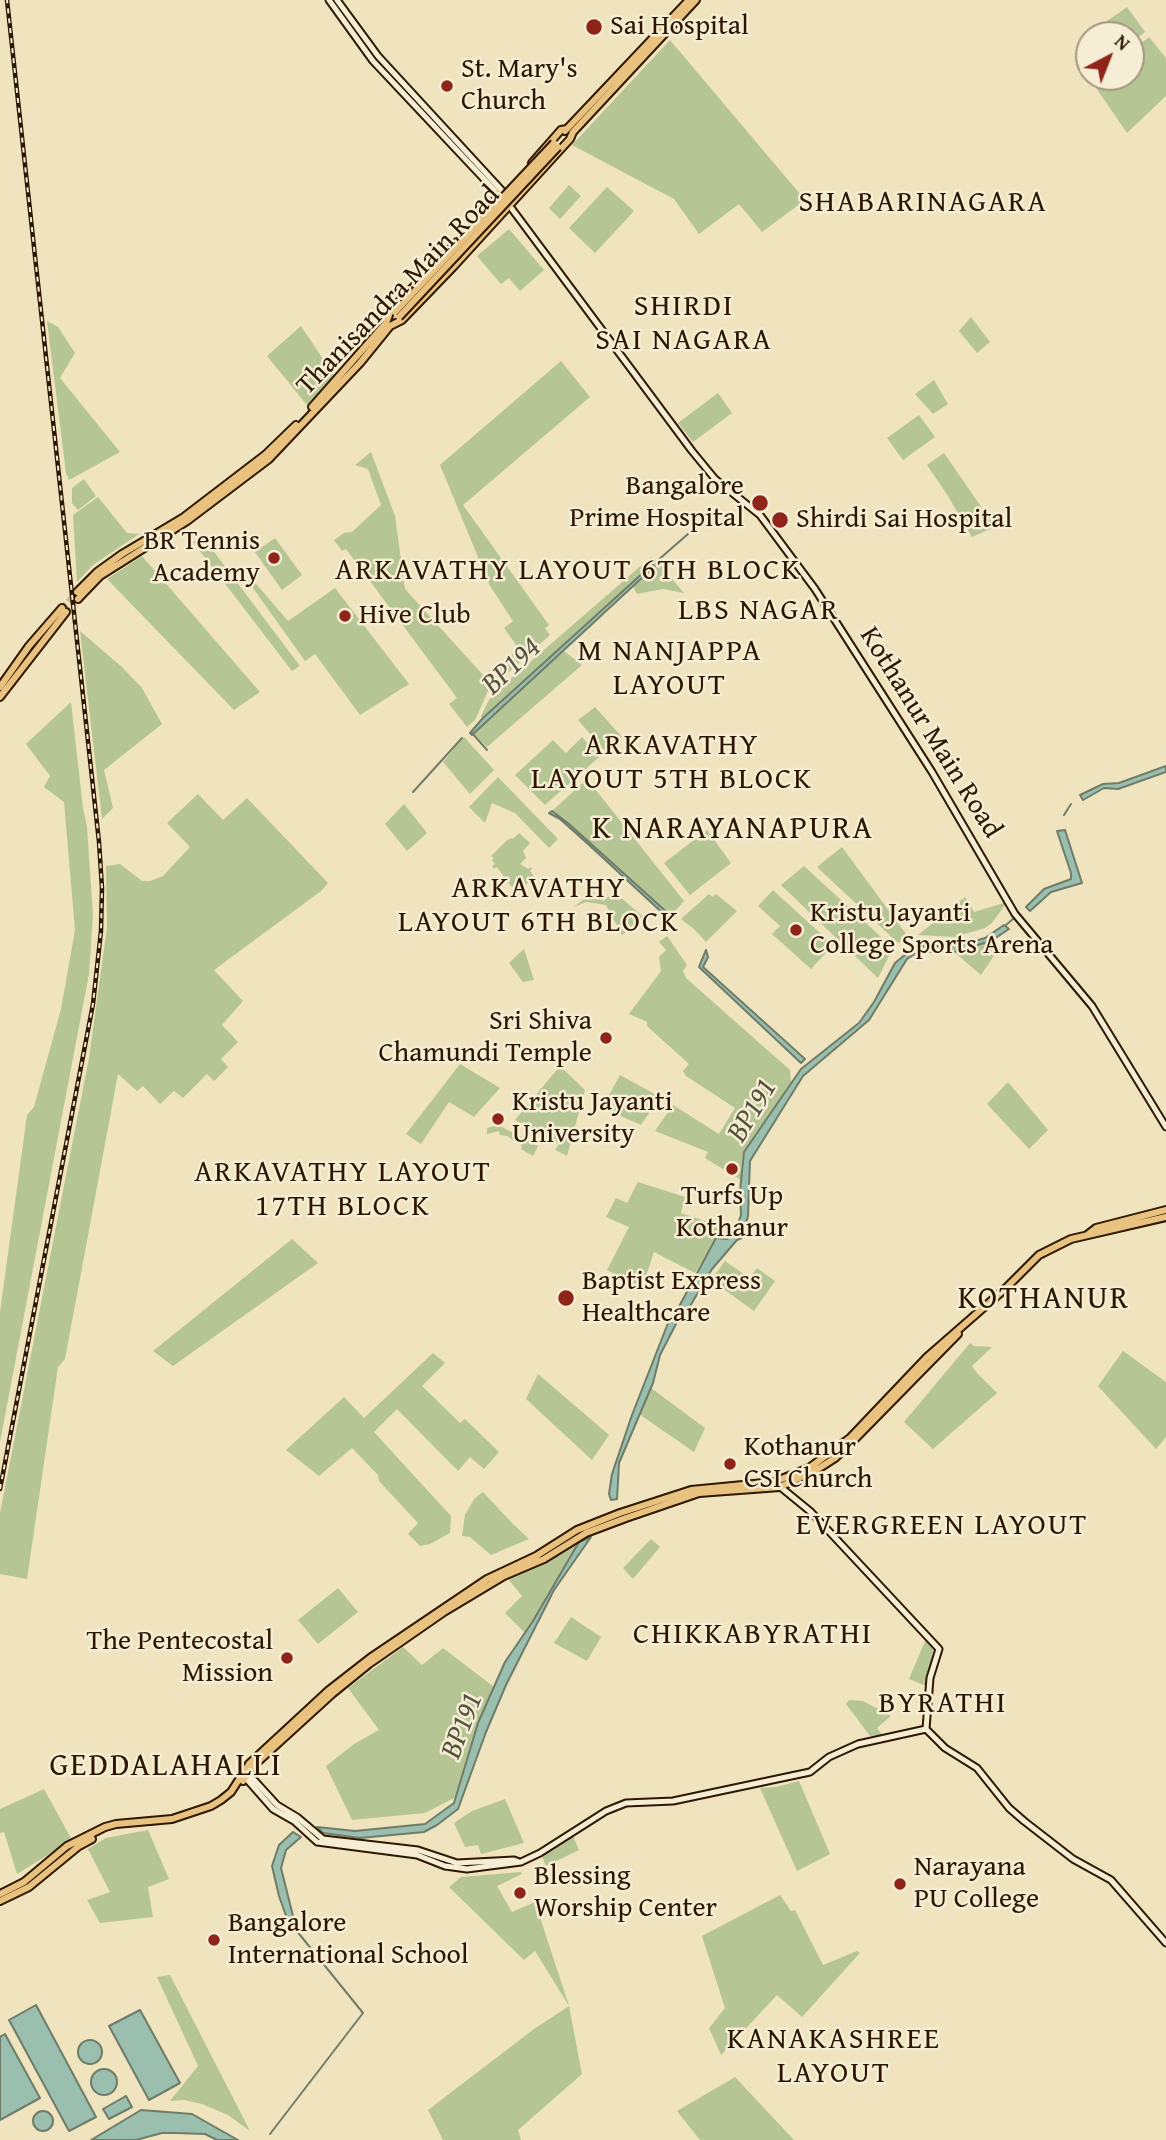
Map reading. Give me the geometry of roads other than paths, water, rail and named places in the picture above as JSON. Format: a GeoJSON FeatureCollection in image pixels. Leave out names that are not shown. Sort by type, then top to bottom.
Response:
{"type":"FeatureCollection","features":[{"type":"Feature","properties":{"kind":"main road"},"geometry":{"type":"LineString","coordinates":[[329,0],[373,61],[501,194]]}},
{"type":"Feature","properties":{"kind":"main road"},"geometry":{"type":"LineString","coordinates":[[337,0],[378,56],[501,194]]}},
{"type":"Feature","properties":{"kind":"main road","name":"Thanisandra Main Road"},"geometry":{"type":"LineString","coordinates":[[568,132],[689,0]]}},
{"type":"Feature","properties":{"kind":"main road","name":"Thanisandra Main Road"},"geometry":{"type":"LineString","coordinates":[[568,132],[696,0]]}},
{"type":"Feature","properties":{"kind":"main road","name":"Thanisandra Main Road"},"geometry":{"type":"LineString","coordinates":[[388,325],[391,310],[413,286],[494,204],[561,130],[568,132]]}},
{"type":"Feature","properties":{"kind":"main road"},"geometry":{"type":"LineString","coordinates":[[388,325],[568,132]]}},
{"type":"Feature","properties":{"kind":"main road","name":"Thanisandra Main Road"},"geometry":{"type":"LineString","coordinates":[[78,596],[122,554],[188,514],[265,455],[388,325],[402,320],[511,206],[570,139],[568,132]]}},
{"type":"Feature","properties":{"kind":"main road","name":"Kothanur Main Road"},"geometry":{"type":"LineString","coordinates":[[501,194],[703,465],[715,479],[760,515],[815,589],[943,789],[1015,914],[1091,1006],[1166,1127]]}},
{"type":"Feature","properties":{"kind":"main road"},"geometry":{"type":"LineString","coordinates":[[413,286],[424,296]]}},
{"type":"Feature","properties":{"kind":"main road"},"geometry":{"type":"LineString","coordinates":[[0,687],[64,610]]}},
{"type":"Feature","properties":{"kind":"main road"},"geometry":{"type":"LineString","coordinates":[[0,697],[32,648]]}},
{"type":"Feature","properties":{"kind":"main road"},"geometry":{"type":"LineString","coordinates":[[1087,1235],[1096,1228],[1166,1210]]}},
{"type":"Feature","properties":{"kind":"main road"},"geometry":{"type":"LineString","coordinates":[[0,1894],[24,1882],[67,1846],[105,1827],[172,1819],[211,1807],[231,1791],[329,1690],[394,1640],[487,1579],[536,1556],[577,1530],[699,1493],[777,1484],[809,1468],[837,1450],[927,1357],[1039,1255],[1058,1244],[1087,1235],[1166,1217]]}},
{"type":"Feature","properties":{"kind":"main road"},"geometry":{"type":"LineString","coordinates":[[0,1901],[29,1887],[79,1846],[107,1831],[173,1823],[213,1810],[236,1792],[245,1774],[332,1693],[377,1658],[482,1588],[544,1559],[596,1526],[691,1490],[777,1484],[811,1512],[939,1648],[930,1678],[926,1729],[945,1748],[976,1768],[1009,1808],[1024,1821],[1069,1856],[1111,1880],[1166,1943]]}},
{"type":"Feature","properties":{"kind":"main road"},"geometry":{"type":"LineString","coordinates":[[245,1774],[277,1805],[297,1817],[308,1832],[323,1839],[418,1850],[457,1864],[514,1860],[519,1862],[540,1853],[606,1811],[626,1803],[673,1801],[810,1772],[829,1757],[858,1744],[926,1729]]}},
{"type":"Feature","properties":{"kind":"waterway","name":"BP194"},"geometry":{"type":"LineString","coordinates":[[657,561],[688,534]]}},
{"type":"Feature","properties":{"kind":"waterway","name":"BP194"},"geometry":{"type":"LineString","coordinates":[[472,733],[487,750]]}},
{"type":"Feature","properties":{"kind":"waterway"},"geometry":{"type":"LineString","coordinates":[[413,792],[462,738]]}},
{"type":"Feature","properties":{"kind":"waterway","name":"BP191"},"geometry":{"type":"LineString","coordinates":[[1064,815],[1071,804]]}},
{"type":"Feature","properties":{"kind":"waterway","name":"BP191"},"geometry":{"type":"LineString","coordinates":[[1006,925],[1013,919]]}},
{"type":"Feature","properties":{"kind":"waterway","name":"BP191"},"geometry":{"type":"LineString","coordinates":[[270,2134],[363,2013],[296,1930]]}},
{"type":"Feature","properties":{"kind":"tunnel"},"geometry":{"type":"LineString","coordinates":[[62,608],[77,592]]}},
{"type":"Feature","properties":{"kind":"tunnel"},"geometry":{"type":"LineString","coordinates":[[66,612],[78,599]]}},
{"type":"Feature","properties":{"kind":"railway"},"geometry":{"type":"LineString","coordinates":[[0,1489],[93,1004],[101,931],[102,888],[7,0]]}},
{"type":"Feature","properties":{"kind":"place","name":"Sai Hospital"},"geometry":{"type":"Point","coordinates":[594,27]}},
{"type":"Feature","properties":{"kind":"place","name":"St. Mary's Church"},"geometry":{"type":"Point","coordinates":[447,86]}},
{"type":"Feature","properties":{"kind":"place","name":"Bangalore Prime Hospital"},"geometry":{"type":"Point","coordinates":[760,503]}},
{"type":"Feature","properties":{"kind":"place","name":"Shirdi Sai Hospital"},"geometry":{"type":"Point","coordinates":[780,520]}},
{"type":"Feature","properties":{"kind":"place","name":"BR Tennis Academy"},"geometry":{"type":"Point","coordinates":[274,558]}},
{"type":"Feature","properties":{"kind":"place","name":"Hive Club"},"geometry":{"type":"Point","coordinates":[345,616]}},
{"type":"Feature","properties":{"kind":"place","name":"Kristu Jayanti College Sports Arena"},"geometry":{"type":"Point","coordinates":[796,930]}},
{"type":"Feature","properties":{"kind":"place","name":"Sri Shiva Chamundi Temple"},"geometry":{"type":"Point","coordinates":[606,1038]}},
{"type":"Feature","properties":{"kind":"place","name":"Kristu Jayanti University"},"geometry":{"type":"Point","coordinates":[498,1119]}},
{"type":"Feature","properties":{"kind":"place","name":"Turfs Up Kothanur"},"geometry":{"type":"Point","coordinates":[732,1169]}},
{"type":"Feature","properties":{"kind":"place","name":"Baptist Express Healthcare"},"geometry":{"type":"Point","coordinates":[566,1298]}},
{"type":"Feature","properties":{"kind":"place","name":"Kothanur CSI Church"},"geometry":{"type":"Point","coordinates":[730,1464]}},
{"type":"Feature","properties":{"kind":"place","name":"The Pentecostal Mission"},"geometry":{"type":"Point","coordinates":[287,1658]}},
{"type":"Feature","properties":{"kind":"place","name":"Narayana PU College"},"geometry":{"type":"Point","coordinates":[900,1884]}},
{"type":"Feature","properties":{"kind":"place","name":"Blessing Worship Center"},"geometry":{"type":"Point","coordinates":[520,1893]}},
{"type":"Feature","properties":{"kind":"place","name":"Bangalore International School"},"geometry":{"type":"Point","coordinates":[214,1940]}},
{"type":"Feature","properties":{"kind":"district","name":"SHABARINAGARA"},"geometry":{"type":"Point","coordinates":[923,203]}},
{"type":"Feature","properties":{"kind":"district","name":"SHIRDI SAI NAGARA"},"geometry":{"type":"Point","coordinates":[684,324]}},
{"type":"Feature","properties":{"kind":"district","name":"ARKAVATHY LAYOUT 6TH BLOCK"},"geometry":{"type":"Point","coordinates":[568,571]}},
{"type":"Feature","properties":{"kind":"district","name":"LBS NAGAR"},"geometry":{"type":"Point","coordinates":[759,611]}},
{"type":"Feature","properties":{"kind":"district","name":"M NANJAPPA LAYOUT"},"geometry":{"type":"Point","coordinates":[670,669]}},
{"type":"Feature","properties":{"kind":"district","name":"ARKAVATHY LAYOUT 5TH BLOCK"},"geometry":{"type":"Point","coordinates":[672,763]}},
{"type":"Feature","properties":{"kind":"district","name":"K NARAYANAPURA"},"geometry":{"type":"Point","coordinates":[733,830]}},
{"type":"Feature","properties":{"kind":"district","name":"ARKAVATHY LAYOUT 6TH BLOCK"},"geometry":{"type":"Point","coordinates":[539,906]}},
{"type":"Feature","properties":{"kind":"district","name":"ARKAVATHY LAYOUT 17TH BLOCK"},"geometry":{"type":"Point","coordinates":[343,1190]}},
{"type":"Feature","properties":{"kind":"district","name":"KOTHANUR"},"geometry":{"type":"Point","coordinates":[1044,1300]}},
{"type":"Feature","properties":{"kind":"district","name":"EVERGREEN LAYOUT"},"geometry":{"type":"Point","coordinates":[942,1526]}},
{"type":"Feature","properties":{"kind":"district","name":"CHIKKABYRATHI"},"geometry":{"type":"Point","coordinates":[753,1635]}},
{"type":"Feature","properties":{"kind":"district","name":"BYRATHI"},"geometry":{"type":"Point","coordinates":[943,1704]}},
{"type":"Feature","properties":{"kind":"district","name":"GEDDALAHALLI"},"geometry":{"type":"Point","coordinates":[166,1767]}},
{"type":"Feature","properties":{"kind":"district","name":"KANAKASHREE LAYOUT"},"geometry":{"type":"Point","coordinates":[834,2057]}}]}
